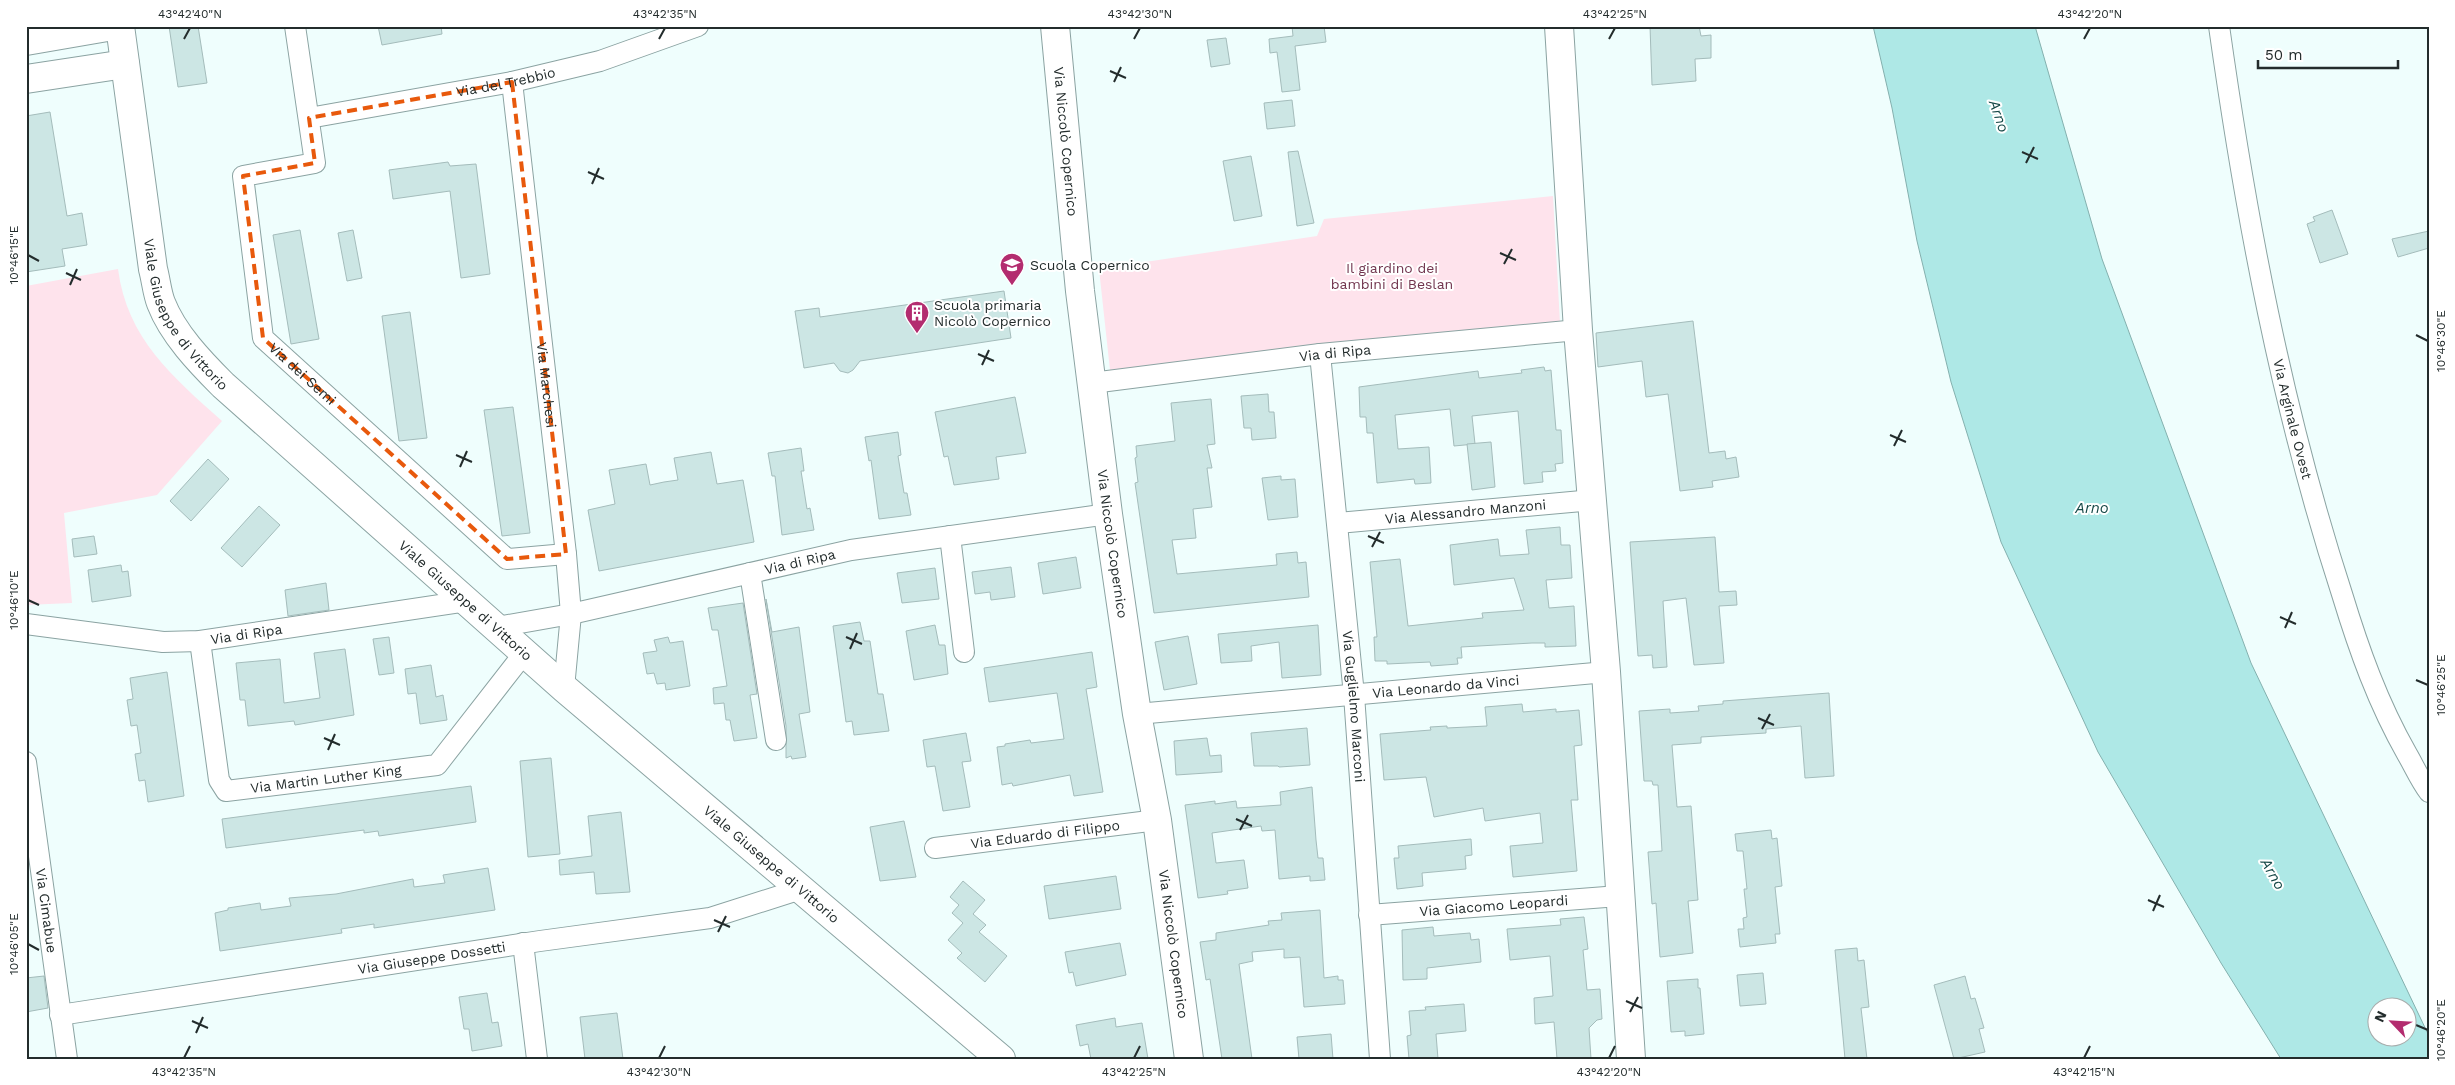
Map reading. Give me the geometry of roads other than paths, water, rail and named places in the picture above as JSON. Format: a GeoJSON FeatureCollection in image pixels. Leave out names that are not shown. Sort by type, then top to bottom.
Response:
{"type":"FeatureCollection","features":[{"type":"Feature","properties":{"kind":"main road"},"geometry":{"type":"LineString","coordinates":[[26,41],[113,26]]}},
{"type":"Feature","properties":{"kind":"main road","name":"Viale Giuseppe di Vittorio"},"geometry":{"type":"LineString","coordinates":[[120,26],[153,269],[162,304],[175,328],[201,363],[223,385],[564,688],[1002,1059]]}},
{"type":"Feature","properties":{"kind":"main road","name":"Via Niccolò Copernico"},"geometry":{"type":"LineString","coordinates":[[1055,26],[1080,291],[1108,514],[1136,714],[1157,820],[1189,1059]]}},
{"type":"Feature","properties":{"kind":"main road"},"geometry":{"type":"LineString","coordinates":[[1559,26],[1578,330],[1606,672],[1631,1059]]}},
{"type":"Feature","properties":{"kind":"main road"},"geometry":{"type":"LineString","coordinates":[[26,79],[125,64]]}},
{"type":"Feature","properties":{"kind":"street","name":"Via dei Semi"},"geometry":{"type":"LineString","coordinates":[[295,26],[315,163],[243,176],[263,338],[507,559],[566,554]]}},
{"type":"Feature","properties":{"kind":"street","name":"Via del Trebbio"},"geometry":{"type":"LineString","coordinates":[[309,118],[512,82],[600,61],[698,26]]}},
{"type":"Feature","properties":{"kind":"street","name":"Via Arginale Ovest"},"geometry":{"type":"LineString","coordinates":[[2219,26],[2238,151],[2275,345],[2316,516],[2363,660],[2390,723],[2429,792]]}},
{"type":"Feature","properties":{"kind":"street","name":"Via Marchesi"},"geometry":{"type":"LineString","coordinates":[[512,82],[566,554],[571,614],[564,688]]}},
{"type":"Feature","properties":{"kind":"street","name":"Via di Ripa"},"geometry":{"type":"LineString","coordinates":[[1092,383],[1320,354],[1578,330]]}},
{"type":"Feature","properties":{"kind":"street","name":"Via Guglielmo Marconi"},"geometry":{"type":"LineString","coordinates":[[1320,354],[1354,695],[1380,1059]]}},
{"type":"Feature","properties":{"kind":"street","name":"Via Alessandro Manzoni"},"geometry":{"type":"LineString","coordinates":[[1338,523],[1593,500]]}},
{"type":"Feature","properties":{"kind":"street","name":"Via di Ripa"},"geometry":{"type":"LineString","coordinates":[[496,627],[571,614],[851,550],[1108,514]]}},
{"type":"Feature","properties":{"kind":"street"},"geometry":{"type":"LineString","coordinates":[[950,536],[964,652]]}},
{"type":"Feature","properties":{"kind":"street"},"geometry":{"type":"LineString","coordinates":[[750,573],[776,740]]}},
{"type":"Feature","properties":{"kind":"street","name":"Via di Ripa"},"geometry":{"type":"LineString","coordinates":[[26,624],[163,642],[200,641],[467,602]]}},
{"type":"Feature","properties":{"kind":"street","name":"Via Martin Luther King"},"geometry":{"type":"LineString","coordinates":[[200,641],[219,780],[226,791],[437,765],[525,652]]}},
{"type":"Feature","properties":{"kind":"street","name":"Via Leonardo da Vinci"},"geometry":{"type":"LineString","coordinates":[[1136,714],[1606,672]]}},
{"type":"Feature","properties":{"kind":"street","name":"Via Cimabue"},"geometry":{"type":"LineString","coordinates":[[26,762],[66,1059]]}},
{"type":"Feature","properties":{"kind":"street","name":"Via Eduardo di Filippo"},"geometry":{"type":"LineString","coordinates":[[935,848],[1157,820]]}},
{"type":"Feature","properties":{"kind":"street","name":"Via Giuseppe Dossetti"},"geometry":{"type":"LineString","coordinates":[[60,1015],[523,943],[710,918],[801,889]]}},
{"type":"Feature","properties":{"kind":"street","name":"Via Giacomo Leopardi"},"geometry":{"type":"LineString","coordinates":[[1369,915],[1620,896]]}},
{"type":"Feature","properties":{"kind":"street"},"geometry":{"type":"LineString","coordinates":[[523,943],[537,1059]]}},
{"type":"Feature","properties":{"kind":"water","name":"Arno"},"geometry":{"type":"Polygon","coordinates":[[[1873,26],[2035,26],[2102,259],[2251,663],[2411,998],[2368,998],[2368,1048],[2418,1048],[2418,1013],[2429,1036],[2429,1059],[2281,1059],[2221,963],[2098,752],[2001,542],[1951,382],[1917,241],[1892,108],[1873,26]]]}},
{"type":"Feature","properties":{"kind":"place","name":"Scuola Copernico"},"geometry":{"type":"Point","coordinates":[1012,286]}},
{"type":"Feature","properties":{"kind":"place","name":"Scuola primaria Nicolò Copernico"},"geometry":{"type":"Point","coordinates":[917,334]}},
{"type":"Feature","properties":{"kind":"park label","name":"Il giardino dei bambini di Beslan"},"geometry":{"type":"Point","coordinates":[1392,276]}}]}
